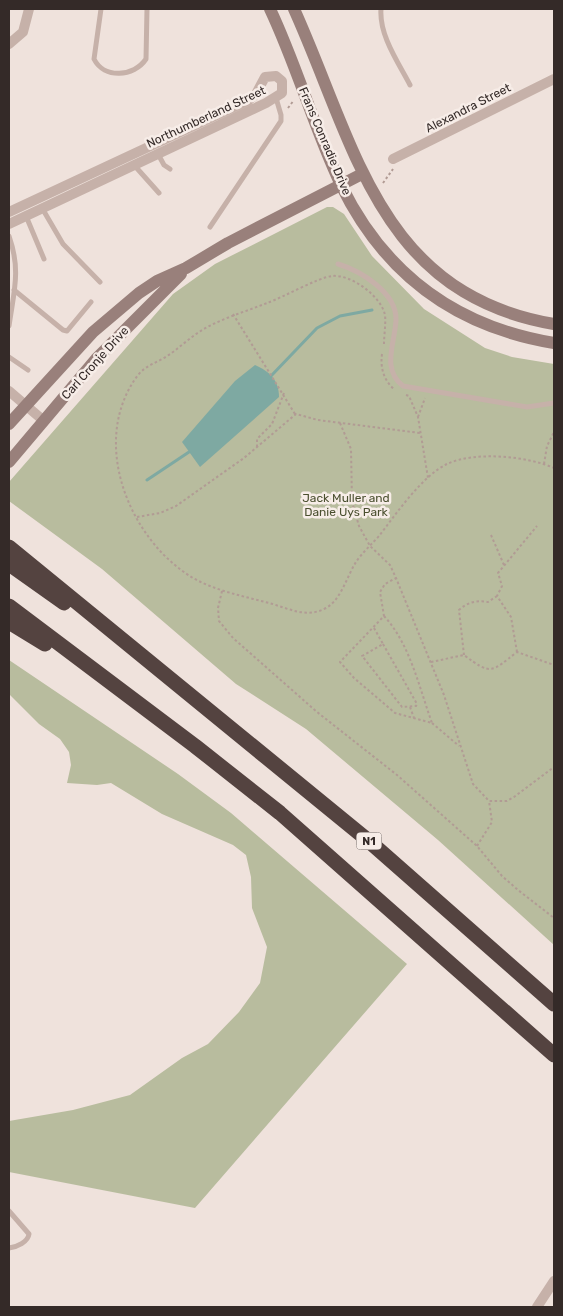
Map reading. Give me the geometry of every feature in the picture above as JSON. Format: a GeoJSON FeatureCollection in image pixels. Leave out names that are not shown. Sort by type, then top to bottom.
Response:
{"type":"FeatureCollection","features":[{"type":"Feature","properties":{"kind":"highway"},"geometry":{"type":"LineString","coordinates":[[9,547],[180,688]]}},
{"type":"Feature","properties":{"kind":"highway","name":"N1"},"geometry":{"type":"LineString","coordinates":[[9,564],[180,688],[370,842],[554,1004]]}},
{"type":"Feature","properties":{"kind":"highway"},"geometry":{"type":"LineString","coordinates":[[9,606],[109,680],[280,813],[554,1055]]}},
{"type":"Feature","properties":{"kind":"highway"},"geometry":{"type":"LineString","coordinates":[[9,622],[109,680]]}},
{"type":"Feature","properties":{"kind":"main road","name":"Frans Conradie Drive"},"geometry":{"type":"LineString","coordinates":[[270,9],[341,185],[377,243],[390,259],[445,304],[488,326],[522,338],[554,343]]}},
{"type":"Feature","properties":{"kind":"main road","name":"Frans Conradie Drive"},"geometry":{"type":"LineString","coordinates":[[294,9],[362,174],[393,225],[437,273],[458,289],[508,314],[554,324]]}},
{"type":"Feature","properties":{"kind":"main road","name":"Carl Cronje Drive"},"geometry":{"type":"LineString","coordinates":[[9,424],[81,344],[117,310],[157,281],[186,268],[362,174]]}},
{"type":"Feature","properties":{"kind":"main road","name":"Carl Cronje Drive"},"geometry":{"type":"LineString","coordinates":[[9,462],[96,359],[186,268]]}},
{"type":"Feature","properties":{"kind":"street"},"geometry":{"type":"LineString","coordinates":[[9,44],[23,32],[30,9]]}},
{"type":"Feature","properties":{"kind":"street","name":"Northumberland Street"},"geometry":{"type":"LineString","coordinates":[[9,212],[249,100],[257,92],[263,79],[268,76],[276,76],[283,85],[282,93],[276,98],[9,224]]}},
{"type":"Feature","properties":{"kind":"street","name":"Alexandra Street"},"geometry":{"type":"LineString","coordinates":[[393,159],[554,79]]}},
{"type":"Feature","properties":{"kind":"street"},"geometry":{"type":"LineString","coordinates":[[9,391],[44,421]]}},
{"type":"Feature","properties":{"kind":"street"},"geometry":{"type":"LineString","coordinates":[[538,1307],[554,1281]]}},
{"type":"Feature","properties":{"kind":"lane"},"geometry":{"type":"LineString","coordinates":[[101,9],[94,59],[103,70],[122,74],[141,64],[146,59],[147,9]]}},
{"type":"Feature","properties":{"kind":"lane"},"geometry":{"type":"LineString","coordinates":[[381,9],[380,18],[387,40],[410,85]]}},
{"type":"Feature","properties":{"kind":"lane"},"geometry":{"type":"LineString","coordinates":[[210,227],[280,121],[282,115],[276,98]]}},
{"type":"Feature","properties":{"kind":"lane"},"geometry":{"type":"LineString","coordinates":[[158,154],[164,165],[170,170]]}},
{"type":"Feature","properties":{"kind":"lane"},"geometry":{"type":"LineString","coordinates":[[134,165],[159,193]]}},
{"type":"Feature","properties":{"kind":"lane"},"geometry":{"type":"LineString","coordinates":[[41,208],[63,244],[100,282]]}},
{"type":"Feature","properties":{"kind":"lane"},"geometry":{"type":"LineString","coordinates":[[26,216],[44,259]]}},
{"type":"Feature","properties":{"kind":"lane"},"geometry":{"type":"LineString","coordinates":[[9,236],[16,255],[17,269],[9,326]]}},
{"type":"Feature","properties":{"kind":"lane"},"geometry":{"type":"LineString","coordinates":[[338,264],[375,284],[393,305],[396,319],[391,348],[391,366],[394,376],[403,386],[527,406],[541,406],[554,403]]}},
{"type":"Feature","properties":{"kind":"lane"},"geometry":{"type":"LineString","coordinates":[[14,290],[63,330],[67,331],[91,302]]}},
{"type":"Feature","properties":{"kind":"lane"},"geometry":{"type":"LineString","coordinates":[[9,357],[28,370]]}},
{"type":"Feature","properties":{"kind":"lane"},"geometry":{"type":"LineString","coordinates":[[9,1211],[28,1231],[29,1236],[22,1243],[9,1248]]}},
{"type":"Feature","properties":{"kind":"path"},"geometry":{"type":"LineString","coordinates":[[282,115],[297,96]]}},
{"type":"Feature","properties":{"kind":"path"},"geometry":{"type":"LineString","coordinates":[[379,186],[390,176],[394,168],[393,159]]}},
{"type":"Feature","properties":{"kind":"path"},"geometry":{"type":"LineString","coordinates":[[428,478],[418,417],[409,396],[393,389],[385,379],[381,363],[385,315],[380,302],[358,283],[333,276],[268,303],[233,314],[193,335],[170,355],[145,368],[137,377],[117,420],[116,431],[120,479],[137,517],[157,547],[194,578],[222,590],[304,613],[318,611],[328,607],[334,601],[346,577],[370,546],[428,478],[446,464],[476,458],[509,457],[544,464],[554,468]]}},
{"type":"Feature","properties":{"kind":"path"},"geometry":{"type":"LineString","coordinates":[[233,314],[296,414],[340,423],[421,433]]}},
{"type":"Feature","properties":{"kind":"path"},"geometry":{"type":"LineString","coordinates":[[418,417],[428,391]]}},
{"type":"Feature","properties":{"kind":"path"},"geometry":{"type":"LineString","coordinates":[[257,447],[257,439],[272,424],[284,393]]}},
{"type":"Feature","properties":{"kind":"path"},"geometry":{"type":"LineString","coordinates":[[137,517],[160,513],[176,506],[257,447],[296,414]]}},
{"type":"Feature","properties":{"kind":"path"},"geometry":{"type":"LineString","coordinates":[[340,423],[351,449],[351,483],[355,514],[370,546],[390,565],[444,695],[459,746],[473,784],[489,801],[492,822],[477,846]]}},
{"type":"Feature","properties":{"kind":"path"},"geometry":{"type":"LineString","coordinates":[[544,464],[547,446],[554,432]]}},
{"type":"Feature","properties":{"kind":"path"},"geometry":{"type":"LineString","coordinates":[[517,652],[494,670],[482,667],[464,654],[459,610],[465,605],[480,600],[488,602],[497,596],[502,586],[498,573],[538,526]]}},
{"type":"Feature","properties":{"kind":"path"},"geometry":{"type":"LineString","coordinates":[[491,535],[504,565]]}},
{"type":"Feature","properties":{"kind":"path"},"geometry":{"type":"LineString","coordinates":[[396,578],[385,584],[380,592],[384,616],[394,626],[411,662],[432,723]]}},
{"type":"Feature","properties":{"kind":"path"},"geometry":{"type":"LineString","coordinates":[[222,590],[218,608],[219,621],[223,628],[302,700],[397,775],[477,846],[502,876],[554,918]]}},
{"type":"Feature","properties":{"kind":"path"},"geometry":{"type":"LineString","coordinates":[[497,596],[511,617],[517,652]]}},
{"type":"Feature","properties":{"kind":"path"},"geometry":{"type":"LineString","coordinates":[[384,616],[340,662],[354,678],[396,713],[432,723],[459,746]]}},
{"type":"Feature","properties":{"kind":"path"},"geometry":{"type":"LineString","coordinates":[[374,627],[417,704],[410,707],[402,707],[362,656],[383,644]]}},
{"type":"Feature","properties":{"kind":"path"},"geometry":{"type":"LineString","coordinates":[[517,652],[554,665]]}},
{"type":"Feature","properties":{"kind":"path"},"geometry":{"type":"LineString","coordinates":[[431,662],[464,654]]}},
{"type":"Feature","properties":{"kind":"path"},"geometry":{"type":"LineString","coordinates":[[410,707],[414,718]]}},
{"type":"Feature","properties":{"kind":"path"},"geometry":{"type":"LineString","coordinates":[[489,801],[507,801],[554,767]]}},
{"type":"Feature","properties":{"kind":"green space","name":"Jack Muller and Danie Uys Park"},"geometry":{"type":"Polygon","coordinates":[[[327,207],[333,207],[344,214],[372,256],[424,309],[485,348],[512,357],[554,364],[554,945],[438,840],[306,729],[236,684],[102,569],[9,501],[9,482],[173,294],[215,264],[327,207]]]}},
{"type":"Feature","properties":{"kind":"green space"},"geometry":{"type":"Polygon","coordinates":[[[9,660],[178,774],[231,813],[407,964],[195,1208],[9,1172],[9,1121],[73,1110],[130,1095],[182,1058],[208,1044],[239,1012],[260,983],[267,947],[252,908],[251,877],[246,855],[233,845],[162,814],[111,783],[97,785],[67,783],[71,765],[69,752],[60,739],[39,724],[9,694],[9,660]]]}},
{"type":"Feature","properties":{"kind":"water"},"geometry":{"type":"Polygon","coordinates":[[[255,365],[265,370],[275,381],[279,397],[200,467],[182,442],[235,381],[255,365]]]}},
{"type":"Feature","properties":{"kind":"waterway"},"geometry":{"type":"LineString","coordinates":[[271,376],[317,328],[340,316],[372,310]]}},
{"type":"Feature","properties":{"kind":"waterway"},"geometry":{"type":"LineString","coordinates":[[147,480],[189,452]]}}]}
